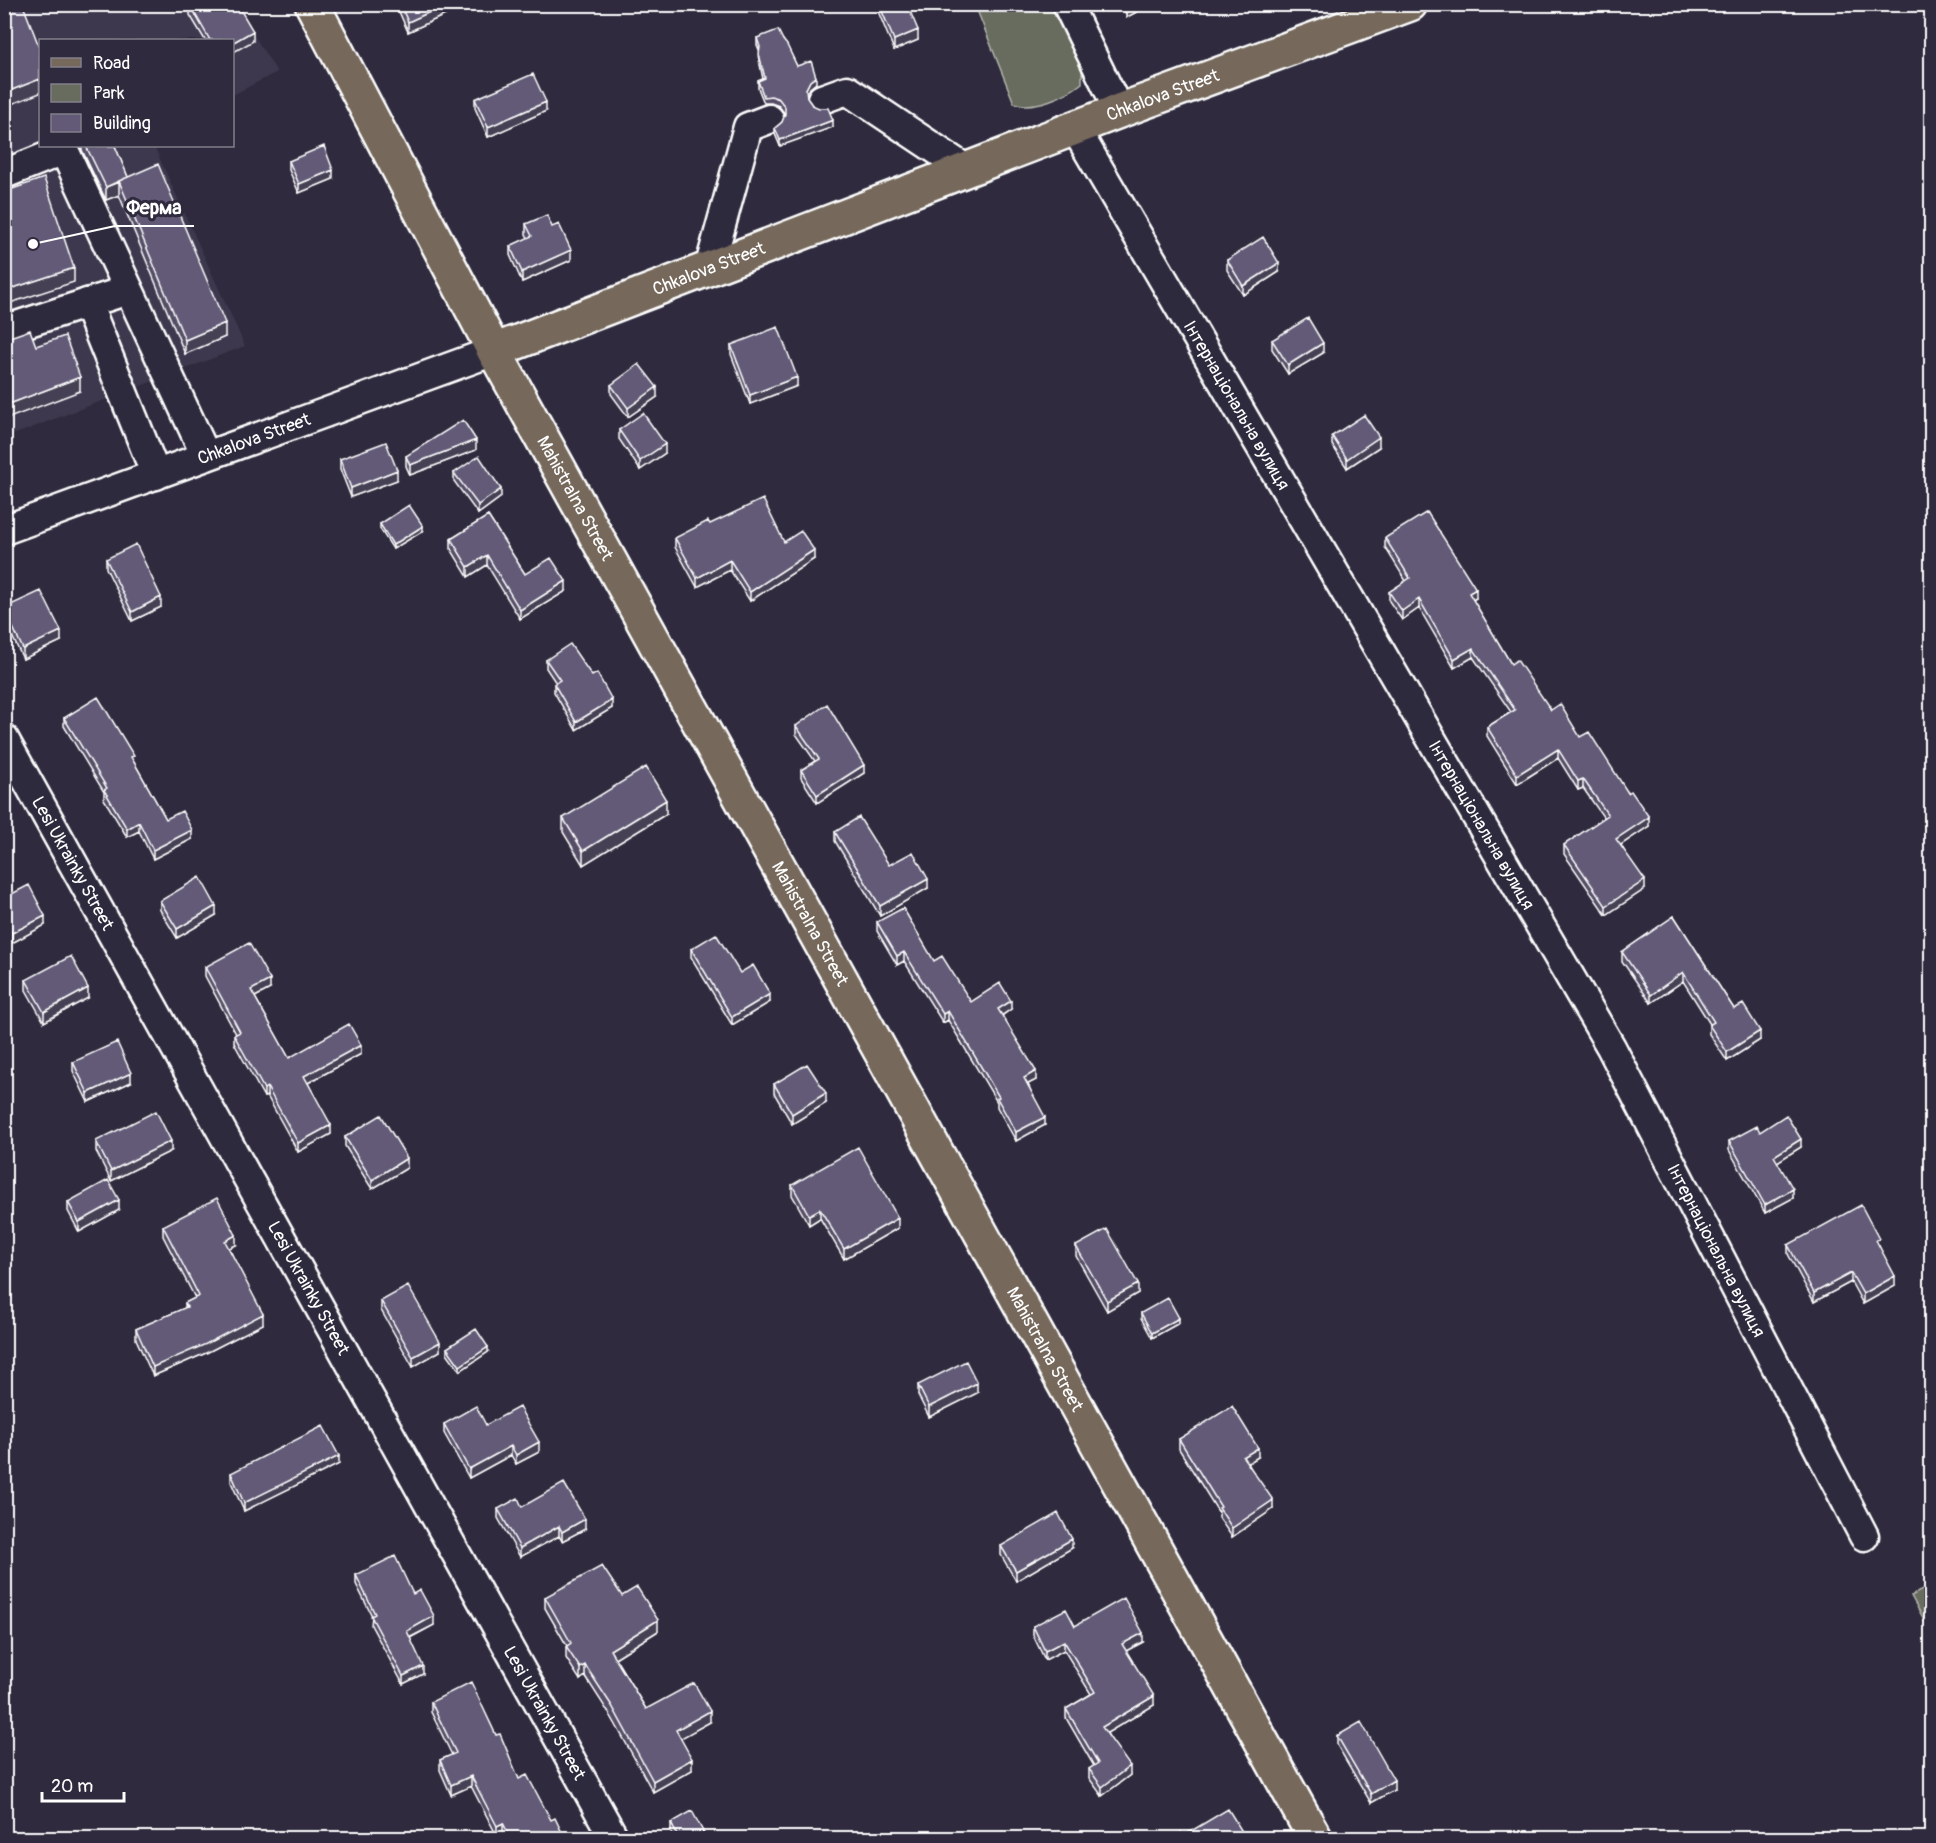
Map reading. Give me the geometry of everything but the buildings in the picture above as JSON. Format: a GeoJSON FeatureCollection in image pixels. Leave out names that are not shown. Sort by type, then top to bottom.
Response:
{"type":"FeatureCollection","features":[{"type":"Feature","properties":{"kind":"main road","name":"Mahistralna Street"},"geometry":{"type":"LineString","coordinates":[[312,4],[494,351],[1315,1839]]}},
{"type":"Feature","properties":{"kind":"main road","name":"Chkalova Street"},"geometry":{"type":"LineString","coordinates":[[494,351],[1119,111],[1410,4]]}},
{"type":"Feature","properties":{"kind":"street"},"geometry":{"type":"LineString","coordinates":[[1067,4],[1119,111]]}},
{"type":"Feature","properties":{"kind":"street"},"geometry":{"type":"LineString","coordinates":[[822,99],[847,90],[967,170]]}},
{"type":"Feature","properties":{"kind":"street"},"geometry":{"type":"LineString","coordinates":[[709,269],[748,127],[770,119]]}},
{"type":"Feature","properties":{"kind":"street","name":"Інтернаціональна вулиця"},"geometry":{"type":"LineString","coordinates":[[1075,128],[1611,1047],[1864,1536]]}},
{"type":"Feature","properties":{"kind":"street"},"geometry":{"type":"LineString","coordinates":[[4,174],[64,150],[206,456]]}},
{"type":"Feature","properties":{"kind":"street"},"geometry":{"type":"LineString","coordinates":[[4,330],[128,290]]}},
{"type":"Feature","properties":{"kind":"street"},"geometry":{"type":"LineString","coordinates":[[87,303],[156,475]]}},
{"type":"Feature","properties":{"kind":"street","name":"Chkalova Street"},"geometry":{"type":"LineString","coordinates":[[4,530],[494,351]]}},
{"type":"Feature","properties":{"kind":"street","name":"Lesi Ukrainky Street"},"geometry":{"type":"LineString","coordinates":[[4,739],[614,1839]]}},
{"type":"Feature","properties":{"kind":"shaded area"},"geometry":{"type":"Polygon","coordinates":[[[5,5],[235,5],[277,72],[234,94],[234,39],[39,39],[39,147],[154,147],[245,346],[5,438],[5,5]]]}},
{"type":"Feature","properties":{"kind":"green space"},"geometry":{"type":"Polygon","coordinates":[[[975,5],[1053,5],[1082,69],[1082,83],[1067,93],[1040,103],[1022,105],[1014,103],[975,5]]]}},
{"type":"Feature","properties":{"kind":"green space"},"geometry":{"type":"Polygon","coordinates":[[[1931,1585],[1931,1632],[1911,1596],[1931,1585]]]}},
{"type":"Feature","properties":{"kind":"place","name":"Ферма"},"geometry":{"type":"Point","coordinates":[33,244]}}]}
